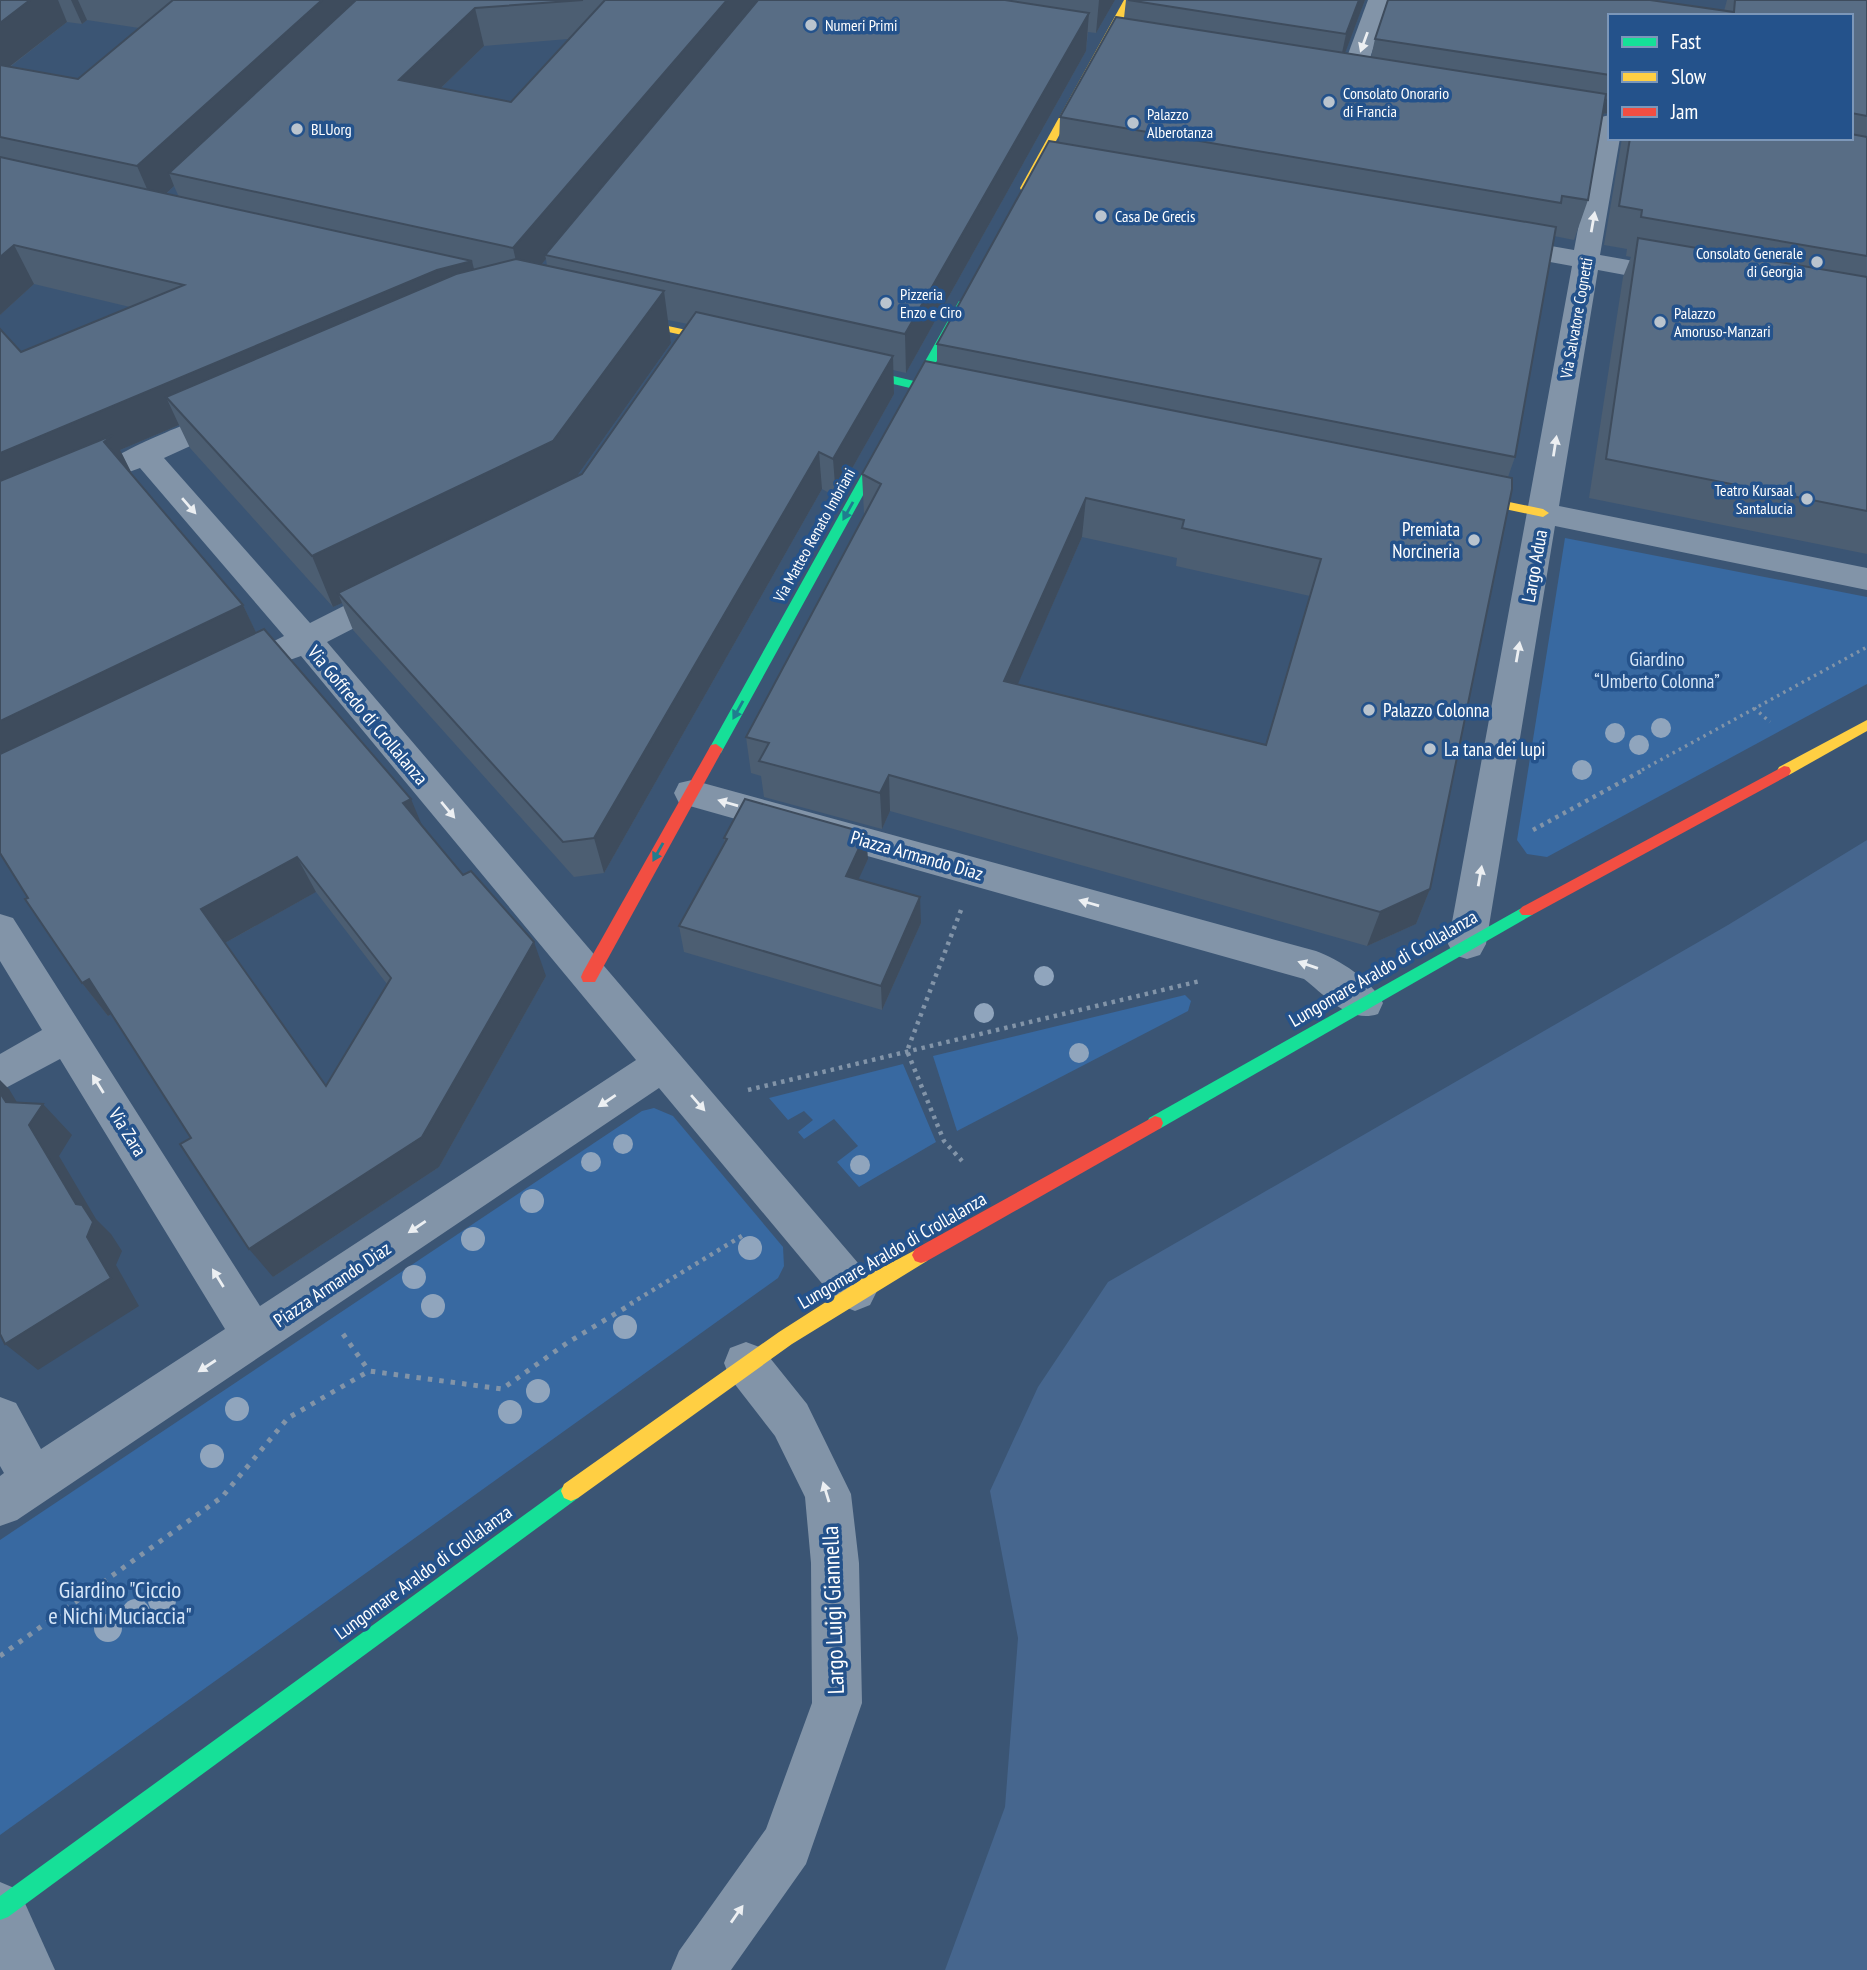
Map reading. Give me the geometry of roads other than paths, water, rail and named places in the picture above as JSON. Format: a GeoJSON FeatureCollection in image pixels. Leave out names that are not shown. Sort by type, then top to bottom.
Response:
{"type":"FeatureCollection","features":[{"type":"Feature","properties":{"kind":"street"},"geometry":{"type":"LineString","coordinates":[[1017,204],[1051,167],[1093,43],[1129,0]]}},
{"type":"Feature","properties":{"kind":"street"},"geometry":{"type":"LineString","coordinates":[[1349,84],[1379,0]]}},
{"type":"Feature","properties":{"kind":"street"},"geometry":{"type":"LineString","coordinates":[[1093,43],[1129,48]]}},
{"type":"Feature","properties":{"kind":"street"},"geometry":{"type":"LineString","coordinates":[[1322,80],[1376,89]]}},
{"type":"Feature","properties":{"kind":"street","name":"Via Salvatore Cognetti"},"geometry":{"type":"LineString","coordinates":[[1543,513],[1586,260],[1604,124]]}},
{"type":"Feature","properties":{"kind":"street"},"geometry":{"type":"LineString","coordinates":[[1473,240],[1706,281]]}},
{"type":"Feature","properties":{"kind":"street","name":"Via Matteo Renato Imbriani"},"geometry":{"type":"LineString","coordinates":[[692,793],[972,286]]}},
{"type":"Feature","properties":{"kind":"street"},"geometry":{"type":"LineString","coordinates":[[597,313],[749,347]]}},
{"type":"Feature","properties":{"kind":"street"},"geometry":{"type":"LineString","coordinates":[[676,360],[695,335]]}},
{"type":"Feature","properties":{"kind":"street"},"geometry":{"type":"LineString","coordinates":[[829,365],[983,400]]}},
{"type":"Feature","properties":{"kind":"street"},"geometry":{"type":"LineString","coordinates":[[96,475],[255,407]]}},
{"type":"Feature","properties":{"kind":"street","name":"Via Goffredo di Crollalanza"},"geometry":{"type":"LineString","coordinates":[[145,454],[305,639],[589,977]]}},
{"type":"Feature","properties":{"kind":"street"},"geometry":{"type":"LineString","coordinates":[[1436,491],[1543,513]]}},
{"type":"Feature","properties":{"kind":"street","name":"Largo Adua"},"geometry":{"type":"LineString","coordinates":[[1467,944],[1543,513],[1867,579]]}},
{"type":"Feature","properties":{"kind":"street"},"geometry":{"type":"LineString","coordinates":[[256,663],[422,580]]}},
{"type":"Feature","properties":{"kind":"street","name":"Lungomare Araldo di Crollalanza"},"geometry":{"type":"LineString","coordinates":[[0,1909],[746,1363],[855,1291],[997,1214],[1467,944],[1867,725]]}},
{"type":"Feature","properties":{"kind":"street"},"geometry":{"type":"LineString","coordinates":[[692,793],[589,977],[855,1291]]}},
{"type":"Feature","properties":{"kind":"street","name":"Piazza Armando Diaz"},"geometry":{"type":"LineString","coordinates":[[692,793],[1317,967],[1364,1003]]}},
{"type":"Feature","properties":{"kind":"street","name":"Via Zara"},"geometry":{"type":"LineString","coordinates":[[0,929],[254,1336]]}},
{"type":"Feature","properties":{"kind":"street"},"geometry":{"type":"LineString","coordinates":[[0,1074],[68,1035]]}},
{"type":"Feature","properties":{"kind":"street","name":"Piazza Armando Diaz"},"geometry":{"type":"LineString","coordinates":[[17,1492],[664,1063]]}},
{"type":"Feature","properties":{"kind":"street","name":"Largo Luigi Giannella"},"geometry":{"type":"LineString","coordinates":[[698,1970],[787,1845],[837,1703],[835,1563],[828,1494],[792,1420],[746,1363]]}},
{"type":"Feature","properties":{"kind":"street"},"geometry":{"type":"LineString","coordinates":[[0,1419],[17,1492]]}},
{"type":"Feature","properties":{"kind":"street"},"geometry":{"type":"LineString","coordinates":[[0,1909],[28,1970]]}},
{"type":"Feature","properties":{"kind":"place","name":"Numeri Primi"},"geometry":{"type":"Point","coordinates":[811,25]}},
{"type":"Feature","properties":{"kind":"place","name":"Consolato Onorario di Francia"},"geometry":{"type":"Point","coordinates":[1329,102]}},
{"type":"Feature","properties":{"kind":"place","name":"Palazzo Alberotanza"},"geometry":{"type":"Point","coordinates":[1133,123]}},
{"type":"Feature","properties":{"kind":"place","name":"BLUorg"},"geometry":{"type":"Point","coordinates":[297,129]}},
{"type":"Feature","properties":{"kind":"place","name":"Casa De Grecis"},"geometry":{"type":"Point","coordinates":[1101,216]}},
{"type":"Feature","properties":{"kind":"place","name":"Consolato Generale di Georgia"},"geometry":{"type":"Point","coordinates":[1817,262]}},
{"type":"Feature","properties":{"kind":"place","name":"Pizzeria Enzo e Ciro"},"geometry":{"type":"Point","coordinates":[886,303]}},
{"type":"Feature","properties":{"kind":"place","name":"Palazzo Amoruso-Manzari"},"geometry":{"type":"Point","coordinates":[1660,322]}},
{"type":"Feature","properties":{"kind":"place","name":"Teatro Kursaal Santalucia"},"geometry":{"type":"Point","coordinates":[1807,499]}},
{"type":"Feature","properties":{"kind":"place","name":"Premiata Norcineria"},"geometry":{"type":"Point","coordinates":[1474,540]}},
{"type":"Feature","properties":{"kind":"place","name":"Palazzo Colonna"},"geometry":{"type":"Point","coordinates":[1369,710]}},
{"type":"Feature","properties":{"kind":"place","name":"La tana dei lupi"},"geometry":{"type":"Point","coordinates":[1430,749]}},
{"type":"Feature","properties":{"kind":"park label","name":"Giardino “Umberto Colonna”"},"geometry":{"type":"Point","coordinates":[1657,670]}},
{"type":"Feature","properties":{"kind":"park label","name":"Giardino \"Ciccio e Nichi Muciaccia\""},"geometry":{"type":"Point","coordinates":[120,1603]}}]}
